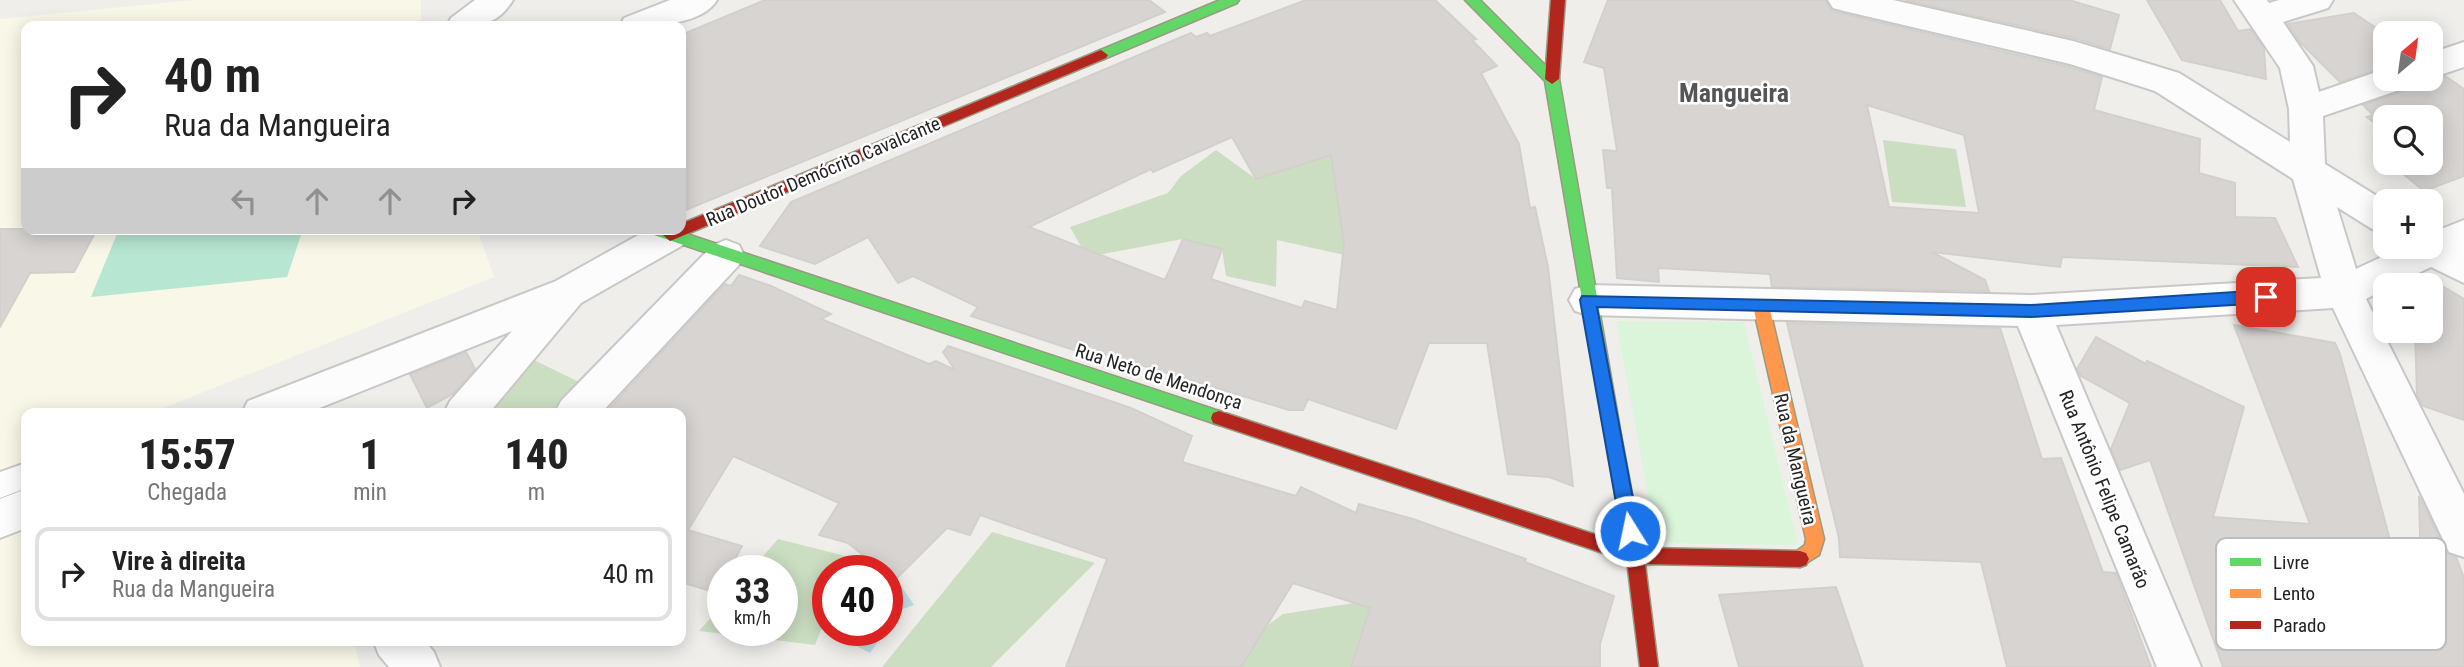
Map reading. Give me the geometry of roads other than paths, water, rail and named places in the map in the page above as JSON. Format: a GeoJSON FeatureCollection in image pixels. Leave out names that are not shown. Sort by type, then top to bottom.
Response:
{"type":"FeatureCollection","features":[{"type":"Feature","properties":{"kind":"street"},"geometry":{"type":"LineString","coordinates":[[454,0],[456,21]]}},
{"type":"Feature","properties":{"kind":"street"},"geometry":{"type":"LineString","coordinates":[[470,21],[497,0]]}},
{"type":"Feature","properties":{"kind":"street"},"geometry":{"type":"LineString","coordinates":[[648,21],[701,0]]}},
{"type":"Feature","properties":{"kind":"street","name":"Rua Doutor Demócrito Cavalcante"},"geometry":{"type":"LineString","coordinates":[[686,222],[1232,0]]}},
{"type":"Feature","properties":{"kind":"street"},"geometry":{"type":"LineString","coordinates":[[1472,0],[1552,79]]}},
{"type":"Feature","properties":{"kind":"street"},"geometry":{"type":"LineString","coordinates":[[1558,0],[1552,79],[1588,300],[1635,556],[1649,667]]}},
{"type":"Feature","properties":{"kind":"street"},"geometry":{"type":"LineString","coordinates":[[1844,0],[2073,53],[2167,82],[2373,211]]}},
{"type":"Feature","properties":{"kind":"street"},"geometry":{"type":"LineString","coordinates":[[2316,0],[2255,8],[2296,65],[2306,109],[2308,169],[2344,292],[2464,538]]}},
{"type":"Feature","properties":{"kind":"street"},"geometry":{"type":"LineString","coordinates":[[2443,62],[2464,54]]}},
{"type":"Feature","properties":{"kind":"street"},"geometry":{"type":"LineString","coordinates":[[2306,109],[2373,86]]}},
{"type":"Feature","properties":{"kind":"street"},"geometry":{"type":"LineString","coordinates":[[2443,242],[2464,234]]}},
{"type":"Feature","properties":{"kind":"street","name":"Rua Doutor Demócrito Cavalcante"},"geometry":{"type":"LineString","coordinates":[[275,408],[569,292],[656,235]]}},
{"type":"Feature","properties":{"kind":"street","name":"Rua Neto de Mendonça"},"geometry":{"type":"LineString","coordinates":[[669,235],[1635,556]]}},
{"type":"Feature","properties":{"kind":"street"},"geometry":{"type":"LineString","coordinates":[[580,408],[726,255]]}},
{"type":"Feature","properties":{"kind":"street"},"geometry":{"type":"LineString","coordinates":[[2443,256],[2464,268]]}},
{"type":"Feature","properties":{"kind":"street"},"geometry":{"type":"LineString","coordinates":[[1588,300],[2031,311],[2344,292],[2408,259]]}},
{"type":"Feature","properties":{"kind":"street"},"geometry":{"type":"LineString","coordinates":[[468,408],[569,292]]}},
{"type":"Feature","properties":{"kind":"street","name":"Rua da Mangueira"},"geometry":{"type":"LineString","coordinates":[[1635,556],[1801,559],[1813,549],[1815,539],[1761,306]]}},
{"type":"Feature","properties":{"kind":"street","name":"Rua Antônio Felipe Camarão"},"geometry":{"type":"LineString","coordinates":[[2031,311],[2179,667]]}},
{"type":"Feature","properties":{"kind":"street"},"geometry":{"type":"LineString","coordinates":[[0,519],[21,510]]}},
{"type":"Feature","properties":{"kind":"street"},"geometry":{"type":"LineString","coordinates":[[401,646],[420,667],[431,646]]}},
{"type":"Feature","properties":{"kind":"lane"},"geometry":{"type":"LineString","coordinates":[[0,485],[21,477]]}},
{"type":"Feature","properties":{"kind":"water"},"geometry":{"type":"Polygon","coordinates":[[[903,589],[914,605],[903,609],[903,589]]]}},
{"type":"Feature","properties":{"kind":"water"},"geometry":{"type":"Polygon","coordinates":[[[856,646],[875,646],[870,653],[856,646]]]}},
{"type":"Feature","properties":{"kind":"district","name":"Mangueira"},"geometry":{"type":"Point","coordinates":[1734,93]}}]}
